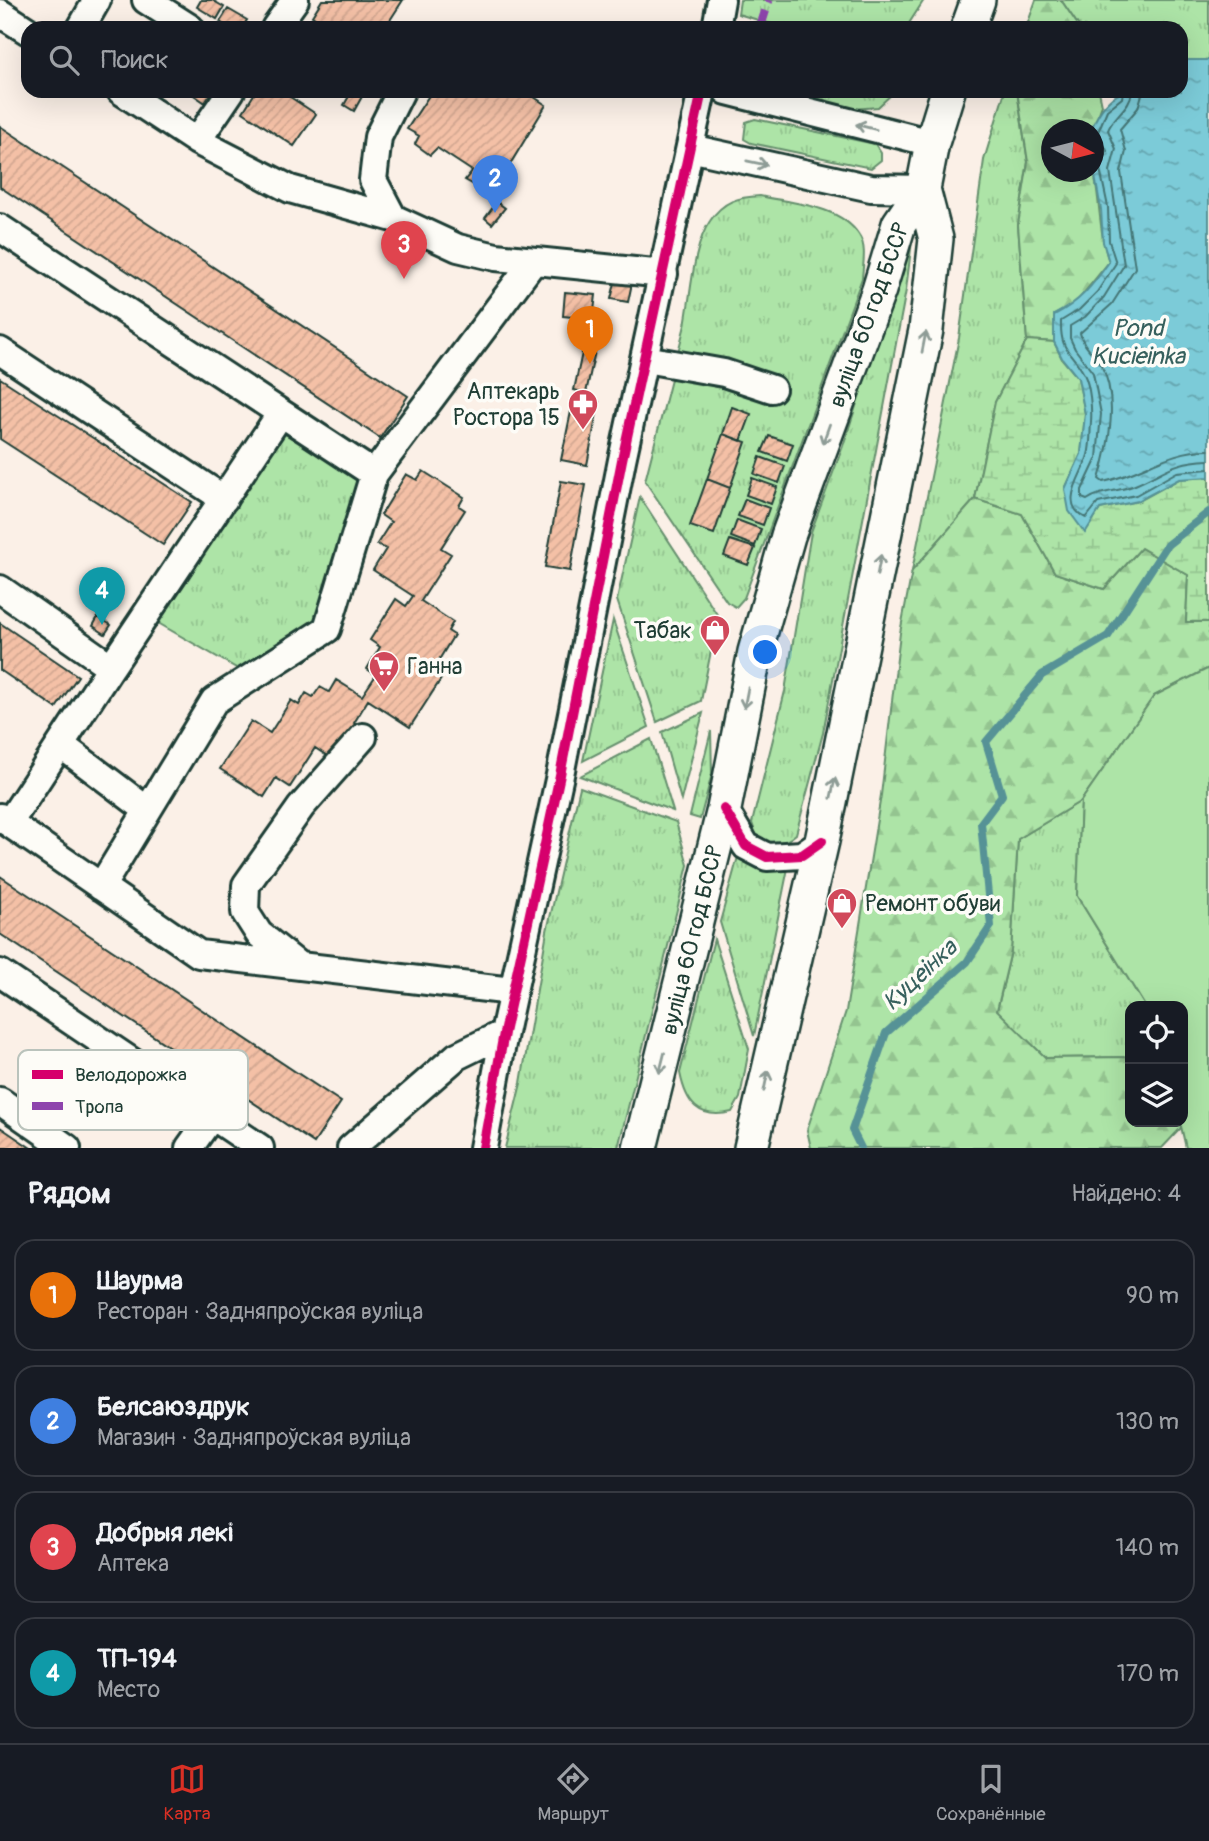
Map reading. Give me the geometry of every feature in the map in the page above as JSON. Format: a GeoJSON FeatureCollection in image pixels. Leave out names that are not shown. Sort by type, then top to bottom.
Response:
{"type":"FeatureCollection","features":[{"type":"Feature","properties":{"kind":"main road"},"geometry":{"type":"LineString","coordinates":[[970,21],[978,0]]}},
{"type":"Feature","properties":{"kind":"main road"},"geometry":{"type":"LineString","coordinates":[[923,189],[932,143],[946,98]]}},
{"type":"Feature","properties":{"kind":"main road","name":"вуліца 60 год БССР"},"geometry":{"type":"LineString","coordinates":[[640,1148],[724,809],[754,652],[788,536],[879,290],[899,224],[923,189]]}},
{"type":"Feature","properties":{"kind":"main road","name":"вуліца 60 год БССР"},"geometry":{"type":"LineString","coordinates":[[751,1148],[822,841],[926,330],[936,239],[923,189]]}},
{"type":"Feature","properties":{"kind":"street"},"geometry":{"type":"LineString","coordinates":[[85,21],[97,0]]}},
{"type":"Feature","properties":{"kind":"street"},"geometry":{"type":"LineString","coordinates":[[146,0],[179,21]]}},
{"type":"Feature","properties":{"kind":"street"},"geometry":{"type":"LineString","coordinates":[[717,21],[721,0]]}},
{"type":"Feature","properties":{"kind":"street"},"geometry":{"type":"LineString","coordinates":[[280,21],[293,1]]}},
{"type":"Feature","properties":{"kind":"street"},"geometry":{"type":"LineString","coordinates":[[0,13],[21,26]]}},
{"type":"Feature","properties":{"kind":"street"},"geometry":{"type":"LineString","coordinates":[[132,98],[197,141],[290,189],[393,218],[458,248],[533,262],[664,274]]}},
{"type":"Feature","properties":{"kind":"street"},"geometry":{"type":"LineString","coordinates":[[197,141],[226,98]]}},
{"type":"Feature","properties":{"kind":"street"},"geometry":{"type":"LineString","coordinates":[[393,218],[373,180],[378,137],[398,98]]}},
{"type":"Feature","properties":{"kind":"street"},"geometry":{"type":"LineString","coordinates":[[483,1148],[512,992],[701,98]]}},
{"type":"Feature","properties":{"kind":"street"},"geometry":{"type":"LineString","coordinates":[[755,98],[932,143]]}},
{"type":"Feature","properties":{"kind":"street"},"geometry":{"type":"LineString","coordinates":[[690,148],[872,188],[923,189]]}},
{"type":"Feature","properties":{"kind":"street"},"geometry":{"type":"LineString","coordinates":[[0,228],[374,474]]}},
{"type":"Feature","properties":{"kind":"street"},"geometry":{"type":"LineString","coordinates":[[101,887],[214,701],[327,629],[374,474],[533,262]]}},
{"type":"Feature","properties":{"kind":"street"},"geometry":{"type":"LineString","coordinates":[[0,351],[224,499]]}},
{"type":"Feature","properties":{"kind":"street"},"geometry":{"type":"LineString","coordinates":[[645,359],[724,373],[772,389]]}},
{"type":"Feature","properties":{"kind":"street"},"geometry":{"type":"LineString","coordinates":[[281,413],[61,745],[4,820],[200,954],[512,992]]}},
{"type":"Feature","properties":{"kind":"street"},"geometry":{"type":"LineString","coordinates":[[0,589],[111,667]]}},
{"type":"Feature","properties":{"kind":"street"},"geometry":{"type":"LineString","coordinates":[[299,966],[259,934],[245,912],[246,885],[301,807],[363,737]]}},
{"type":"Feature","properties":{"kind":"street"},"geometry":{"type":"LineString","coordinates":[[61,745],[147,810]]}},
{"type":"Feature","properties":{"kind":"street"},"geometry":{"type":"LineString","coordinates":[[724,809],[746,846],[767,857],[802,855],[822,841]]}},
{"type":"Feature","properties":{"kind":"street"},"geometry":{"type":"LineString","coordinates":[[0,973],[114,1050]]}},
{"type":"Feature","properties":{"kind":"street"},"geometry":{"type":"LineString","coordinates":[[351,1148],[457,1056],[504,1033]]}},
{"type":"Feature","properties":{"kind":"street"},"geometry":{"type":"LineString","coordinates":[[0,1101],[18,1114]]}},
{"type":"Feature","properties":{"kind":"street"},"geometry":{"type":"LineString","coordinates":[[41,1130],[67,1148]]}},
{"type":"Feature","properties":{"kind":"street"},"geometry":{"type":"LineString","coordinates":[[189,1148],[202,1130]]}},
{"type":"Feature","properties":{"kind":"street"},"geometry":{"type":"LineString","coordinates":[[233,1130],[260,1148]]}},
{"type":"Feature","properties":{"kind":"green space"},"geometry":{"type":"Polygon","coordinates":[[[740,0],[924,0],[910,21],[762,21],[738,14],[740,0]]]}},
{"type":"Feature","properties":{"kind":"green space"},"geometry":{"type":"Polygon","coordinates":[[[1036,0],[1061,0],[1075,21],[1028,21],[1036,0]]]}},
{"type":"Feature","properties":{"kind":"green space"},"geometry":{"type":"Polygon","coordinates":[[[1061,0],[1209,0],[1209,60],[1188,62],[1188,21],[1075,21],[1061,0]]]}},
{"type":"Feature","properties":{"kind":"green space"},"geometry":{"type":"Polygon","coordinates":[[[796,98],[888,98],[878,107],[840,110],[796,98]]]}},
{"type":"Feature","properties":{"kind":"green space"},"geometry":{"type":"Polygon","coordinates":[[[1003,98],[1018,98],[1028,162],[1018,225],[1027,340],[995,402],[975,499],[912,571],[959,338],[984,160],[1003,98]]]}},
{"type":"Feature","properties":{"kind":"green space"},"geometry":{"type":"Polygon","coordinates":[[[1018,98],[1100,98],[1102,105],[1097,119],[1041,119],[1041,182],[1095,182],[1103,240],[1109,262],[1075,304],[1054,315],[1054,342],[1027,340],[1018,225],[1028,162],[1018,98]]]}},
{"type":"Feature","properties":{"kind":"green space"},"geometry":{"type":"Polygon","coordinates":[[[755,119],[875,144],[881,153],[881,160],[871,168],[751,143],[744,139],[746,122],[755,119]]]}},
{"type":"Feature","properties":{"kind":"green space"},"geometry":{"type":"Polygon","coordinates":[[[760,196],[814,207],[840,217],[859,235],[864,261],[862,278],[744,598],[736,607],[727,602],[645,481],[685,325],[696,257],[704,231],[715,214],[726,205],[738,199],[760,196]]]}},
{"type":"Feature","properties":{"kind":"green space"},"geometry":{"type":"Polygon","coordinates":[[[913,232],[906,290],[823,733],[796,834],[782,843],[768,842],[757,837],[752,823],[785,691],[811,532],[843,446],[913,232]]]}},
{"type":"Feature","properties":{"kind":"green space"},"geometry":{"type":"Polygon","coordinates":[[[1027,340],[1054,342],[1062,359],[1078,378],[1085,414],[1081,454],[1065,489],[1085,532],[1100,509],[1139,501],[1179,479],[1209,477],[1209,622],[1186,622],[1188,575],[1141,548],[1104,589],[1055,573],[1022,514],[975,499],[995,402],[1027,340]]]}},
{"type":"Feature","properties":{"kind":"green space"},"geometry":{"type":"Polygon","coordinates":[[[283,433],[371,484],[327,629],[252,677],[146,616],[283,433]]]}},
{"type":"Feature","properties":{"kind":"green space"},"geometry":{"type":"Polygon","coordinates":[[[640,497],[718,616],[701,701],[657,722],[617,600],[640,497]]]}},
{"type":"Feature","properties":{"kind":"green space"},"geometry":{"type":"Polygon","coordinates":[[[975,499],[1022,514],[1055,573],[1104,589],[1141,548],[1188,575],[1186,621],[1209,622],[1209,668],[1154,696],[1081,801],[1018,839],[1011,951],[997,1010],[1046,1058],[1125,1057],[1125,1127],[1181,1127],[1162,1148],[811,1148],[807,1130],[846,1011],[881,795],[900,633],[912,571],[975,499]]]}},
{"type":"Feature","properties":{"kind":"green space"},"geometry":{"type":"Polygon","coordinates":[[[613,620],[649,727],[583,761],[613,620]]]}},
{"type":"Feature","properties":{"kind":"green space"},"geometry":{"type":"Polygon","coordinates":[[[1209,668],[1209,1148],[1186,1148],[1181,1127],[1188,1127],[1188,1001],[1142,1001],[1077,896],[1081,801],[1154,696],[1209,668]]]}},
{"type":"Feature","properties":{"kind":"green space"},"geometry":{"type":"Polygon","coordinates":[[[703,713],[681,800],[662,732],[703,713]]]}},
{"type":"Feature","properties":{"kind":"green space"},"geometry":{"type":"Polygon","coordinates":[[[711,731],[712,774],[700,819],[690,816],[711,731]]]}},
{"type":"Feature","properties":{"kind":"green space"},"geometry":{"type":"Polygon","coordinates":[[[651,739],[673,811],[580,776],[651,739]]]}},
{"type":"Feature","properties":{"kind":"green space"},"geometry":{"type":"Polygon","coordinates":[[[580,787],[676,822],[688,865],[618,1148],[505,1148],[521,1083],[547,931],[580,787]]]}},
{"type":"Feature","properties":{"kind":"green space"},"geometry":{"type":"Polygon","coordinates":[[[1081,801],[1077,896],[1142,1001],[1125,1001],[1125,1057],[1046,1058],[997,1011],[1011,951],[1018,839],[1081,801]]]}},
{"type":"Feature","properties":{"kind":"green space"},"geometry":{"type":"Polygon","coordinates":[[[739,853],[762,867],[788,868],[754,1036],[720,922],[739,853]]]}},
{"type":"Feature","properties":{"kind":"green space"},"geometry":{"type":"Polygon","coordinates":[[[714,939],[749,1049],[740,1098],[732,1112],[720,1114],[710,1114],[695,1107],[686,1093],[680,1073],[714,939]]]}},
{"type":"Feature","properties":{"kind":"water","name":"Pond Kucieinka"},"geometry":{"type":"Polygon","coordinates":[[[1188,60],[1209,60],[1209,477],[1179,479],[1138,501],[1100,509],[1085,533],[1069,511],[1065,489],[1081,454],[1085,414],[1078,378],[1062,358],[1054,342],[1054,315],[1085,292],[1109,262],[1103,242],[1096,182],[1104,182],[1104,119],[1096,119],[1113,98],[1188,98],[1188,60]]]}},
{"type":"Feature","properties":{"kind":"building"},"geometry":{"type":"Polygon","coordinates":[[[201,0],[212,0],[224,7],[217,19],[197,7],[201,0]]]}},
{"type":"Feature","properties":{"kind":"building"},"geometry":{"type":"Polygon","coordinates":[[[322,0],[403,0],[390,21],[320,21],[312,16],[322,0]]]}},
{"type":"Feature","properties":{"kind":"building"},"geometry":{"type":"Polygon","coordinates":[[[228,9],[247,20],[246,21],[221,21],[228,9]]]}},
{"type":"Feature","properties":{"kind":"building"},"geometry":{"type":"Polygon","coordinates":[[[198,98],[211,98],[207,104],[198,98]]]}},
{"type":"Feature","properties":{"kind":"building"},"geometry":{"type":"Polygon","coordinates":[[[252,98],[292,98],[316,114],[294,146],[243,112],[252,98]]]}},
{"type":"Feature","properties":{"kind":"building"},"geometry":{"type":"Polygon","coordinates":[[[348,98],[361,98],[354,111],[344,105],[348,98]]]}},
{"type":"Feature","properties":{"kind":"building"},"geometry":{"type":"Polygon","coordinates":[[[427,98],[536,98],[546,105],[498,184],[481,189],[465,180],[472,171],[437,148],[430,155],[415,144],[419,136],[407,129],[427,98]]]}},
{"type":"Feature","properties":{"kind":"building"},"geometry":{"type":"Polygon","coordinates":[[[0,126],[408,396],[380,438],[0,187],[0,126]]]}},
{"type":"Feature","properties":{"kind":"building"},"geometry":{"type":"Polygon","coordinates":[[[497,202],[505,208],[492,224],[485,218],[497,202]]]}},
{"type":"Feature","properties":{"kind":"building"},"geometry":{"type":"Polygon","coordinates":[[[616,279],[632,283],[628,302],[611,299],[616,279]]]}},
{"type":"Feature","properties":{"kind":"building"},"geometry":{"type":"Polygon","coordinates":[[[565,292],[596,295],[593,319],[563,316],[565,292]]]}},
{"type":"Feature","properties":{"kind":"building"},"geometry":{"type":"Polygon","coordinates":[[[585,339],[597,342],[586,393],[574,390],[585,339]]]}},
{"type":"Feature","properties":{"kind":"building"},"geometry":{"type":"Polygon","coordinates":[[[0,378],[192,502],[163,545],[0,439],[0,378]]]}},
{"type":"Feature","properties":{"kind":"building"},"geometry":{"type":"Polygon","coordinates":[[[574,397],[599,402],[587,465],[561,460],[574,397]]]}},
{"type":"Feature","properties":{"kind":"building"},"geometry":{"type":"Polygon","coordinates":[[[732,407],[751,414],[741,441],[723,434],[732,407]]]}},
{"type":"Feature","properties":{"kind":"building"},"geometry":{"type":"Polygon","coordinates":[[[723,434],[746,442],[730,488],[707,479],[723,434]]]}},
{"type":"Feature","properties":{"kind":"building"},"geometry":{"type":"Polygon","coordinates":[[[769,436],[793,444],[787,461],[762,452],[769,436]]]}},
{"type":"Feature","properties":{"kind":"building"},"geometry":{"type":"Polygon","coordinates":[[[760,457],[785,466],[779,483],[754,474],[760,457]]]}},
{"type":"Feature","properties":{"kind":"building"},"geometry":{"type":"Polygon","coordinates":[[[423,471],[464,497],[459,506],[465,510],[441,548],[451,554],[421,601],[453,622],[448,631],[454,635],[431,673],[441,679],[410,727],[368,700],[354,723],[357,725],[335,761],[315,748],[290,787],[276,778],[264,797],[220,769],[251,721],[270,733],[291,700],[299,705],[306,693],[313,697],[320,687],[329,692],[336,680],[362,696],[376,675],[367,669],[380,647],[370,640],[396,599],[406,606],[413,596],[373,570],[386,549],[377,544],[391,522],[381,515],[406,474],[417,480],[423,471]]]}},
{"type":"Feature","properties":{"kind":"building"},"geometry":{"type":"Polygon","coordinates":[[[752,478],[777,487],[771,504],[746,495],[752,478]]]}},
{"type":"Feature","properties":{"kind":"building"},"geometry":{"type":"Polygon","coordinates":[[[707,479],[730,488],[714,534],[690,526],[707,479]]]}},
{"type":"Feature","properties":{"kind":"building"},"geometry":{"type":"Polygon","coordinates":[[[561,481],[586,485],[570,571],[545,567],[561,481]]]}},
{"type":"Feature","properties":{"kind":"building"},"geometry":{"type":"Polygon","coordinates":[[[745,499],[769,508],[763,525],[738,516],[745,499]]]}},
{"type":"Feature","properties":{"kind":"building"},"geometry":{"type":"Polygon","coordinates":[[[737,520],[761,529],[755,546],[731,537],[737,520]]]}},
{"type":"Feature","properties":{"kind":"building"},"geometry":{"type":"Polygon","coordinates":[[[730,540],[755,548],[748,565],[724,556],[730,540]]]}},
{"type":"Feature","properties":{"kind":"building"},"geometry":{"type":"Polygon","coordinates":[[[98,617],[111,625],[105,634],[93,626],[98,617]]]}},
{"type":"Feature","properties":{"kind":"building"},"geometry":{"type":"Polygon","coordinates":[[[0,623],[78,676],[56,708],[0,670],[0,623]]]}},
{"type":"Feature","properties":{"kind":"building"},"geometry":{"type":"Polygon","coordinates":[[[0,876],[341,1102],[314,1143],[248,1099],[248,1050],[174,1050],[0,934],[0,876]]]}},
{"type":"Feature","properties":{"kind":"building"},"geometry":{"type":"Polygon","coordinates":[[[0,1127],[31,1148],[0,1148],[0,1127]]]}},
{"type":"Feature","properties":{"kind":"waterway","name":"Куцеінка"},"geometry":{"type":"LineString","coordinates":[[861,1148],[852,1130],[886,1033],[967,962],[991,926],[981,823],[1002,795],[986,742],[1042,675],[1108,636],[1167,545],[1209,512]]}},
{"type":"Feature","properties":{"kind":"marked path"},"geometry":{"type":"LineString","coordinates":[[762,21],[769,0]]}},
{"type":"Feature","properties":{"kind":"cycle path"},"geometry":{"type":"LineString","coordinates":[[483,1148],[504,1033],[560,775],[622,460],[700,98]]}},
{"type":"Feature","properties":{"kind":"cycle path"},"geometry":{"type":"LineString","coordinates":[[724,809],[746,846],[767,857],[802,855],[822,841]]}},
{"type":"Feature","properties":{"kind":"place","name":"Белсаюздрук"},"geometry":{"type":"Point","coordinates":[495,213]}},
{"type":"Feature","properties":{"kind":"place","name":"Добрыя лекі"},"geometry":{"type":"Point","coordinates":[404,279]}},
{"type":"Feature","properties":{"kind":"place","name":"Шаурма"},"geometry":{"type":"Point","coordinates":[590,364]}},
{"type":"Feature","properties":{"kind":"place","name":"Аптекарь Ростора 15"},"geometry":{"type":"Point","coordinates":[583,431]}},
{"type":"Feature","properties":{"kind":"place","name":"ТП-194"},"geometry":{"type":"Point","coordinates":[102,625]}},
{"type":"Feature","properties":{"kind":"place","name":"Табак"},"geometry":{"type":"Point","coordinates":[715,657]}},
{"type":"Feature","properties":{"kind":"place","name":"Ганна"},"geometry":{"type":"Point","coordinates":[384,693]}},
{"type":"Feature","properties":{"kind":"place","name":"Ремонт обуви"},"geometry":{"type":"Point","coordinates":[842,930]}}]}
